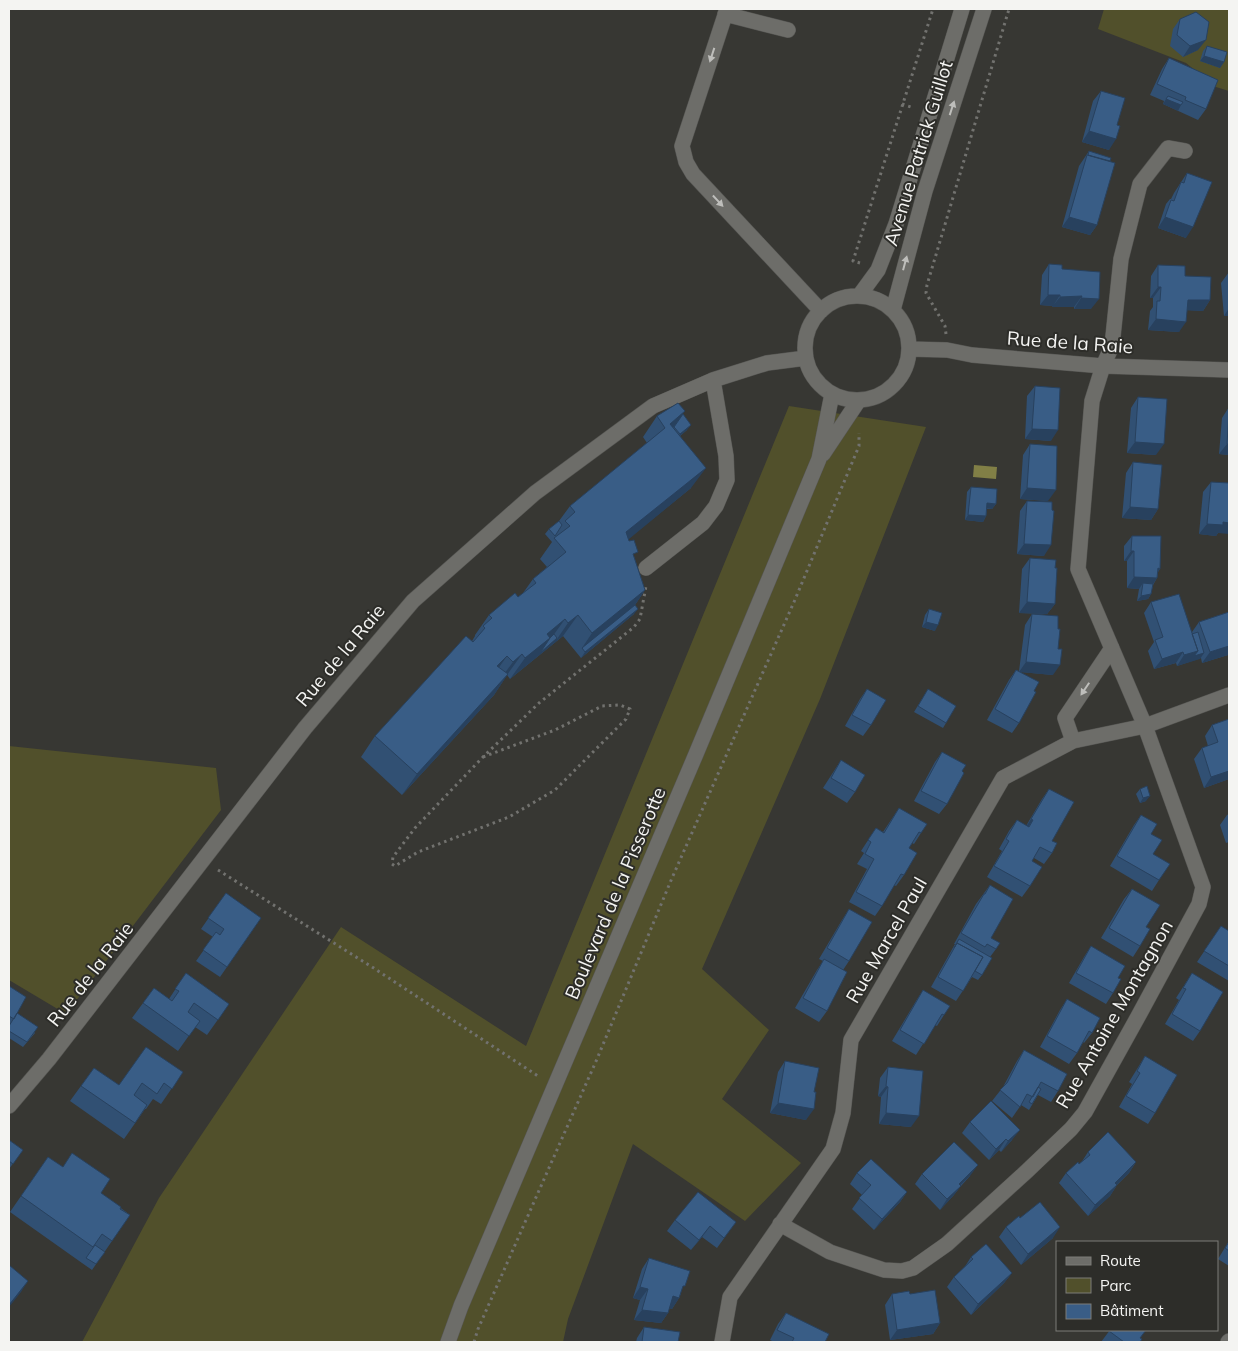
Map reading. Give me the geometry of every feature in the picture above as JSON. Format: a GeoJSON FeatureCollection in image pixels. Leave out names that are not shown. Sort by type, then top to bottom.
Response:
{"type":"FeatureCollection","features":[{"type":"Feature","properties":{"kind":"street","name":"Avenue Patrick Guillot"},"geometry":{"type":"LineString","coordinates":[[859,296],[878,270],[896,224],[962,9]]}},
{"type":"Feature","properties":{"kind":"street","name":"Avenue Patrick Guillot"},"geometry":{"type":"LineString","coordinates":[[893,310],[925,192],[984,9]]}},
{"type":"Feature","properties":{"kind":"street"},"geometry":{"type":"LineString","coordinates":[[788,30],[726,11],[682,146],[686,162],[693,174],[821,311]]}},
{"type":"Feature","properties":{"kind":"street","name":"Rue Antoine Montagnon"},"geometry":{"type":"LineString","coordinates":[[780,1224],[830,1252],[866,1266],[902,1271],[924,1262],[988,1208],[1071,1129],[1085,1112],[1199,904],[1203,887],[1145,726],[1078,568],[1092,401],[1103,366],[1112,346],[1121,259],[1140,184],[1168,148],[1186,151]]}},
{"type":"Feature","properties":{"kind":"street"},"geometry":{"type":"LineString","coordinates":[[859,296],[877,300],[893,310],[905,328],[909,349],[905,368],[894,385],[878,396],[859,400],[846,399],[832,394],[815,379],[806,358],[805,345],[807,332],[821,311],[838,300],[859,296]]}},
{"type":"Feature","properties":{"kind":"street","name":"Rue de la Raie"},"geometry":{"type":"LineString","coordinates":[[909,349],[947,350],[972,355],[1103,366],[1229,370]]}},
{"type":"Feature","properties":{"kind":"street","name":"Rue de la Raie"},"geometry":{"type":"LineString","coordinates":[[9,1106],[49,1059],[305,728],[413,600],[535,493],[653,406],[713,380],[767,363],[806,358]]}},
{"type":"Feature","properties":{"kind":"street"},"geometry":{"type":"LineString","coordinates":[[646,568],[703,522],[716,506],[727,480],[726,456],[713,380]]}},
{"type":"Feature","properties":{"kind":"street","name":"Boulevard de la Pisserotte"},"geometry":{"type":"LineString","coordinates":[[448,1342],[460,1306],[696,754],[819,459],[832,394]]}},
{"type":"Feature","properties":{"kind":"street","name":"Boulevard de la Pisserotte"},"geometry":{"type":"LineString","coordinates":[[819,459],[859,400]]}},
{"type":"Feature","properties":{"kind":"street"},"geometry":{"type":"LineString","coordinates":[[1072,741],[1065,718],[1112,648]]}},
{"type":"Feature","properties":{"kind":"street","name":"Rue Marcel Paul"},"geometry":{"type":"LineString","coordinates":[[722,1342],[730,1297],[833,1149],[843,1113],[851,1040],[1003,778],[1072,741],[1145,726],[1229,695]]}},
{"type":"Feature","properties":{"kind":"path"},"geometry":{"type":"LineString","coordinates":[[878,270],[853,261],[933,9]]}},
{"type":"Feature","properties":{"kind":"path"},"geometry":{"type":"LineString","coordinates":[[947,350],[945,326],[926,293],[927,285],[1009,9]]}},
{"type":"Feature","properties":{"kind":"path"},"geometry":{"type":"LineString","coordinates":[[474,1342],[478,1329],[597,1059],[672,878],[794,602],[859,446],[859,400]]}},
{"type":"Feature","properties":{"kind":"path"},"geometry":{"type":"LineString","coordinates":[[483,757],[555,730],[602,706],[620,705],[630,709],[626,719],[555,790],[509,816],[418,852],[395,866],[392,864],[392,856],[415,828],[483,757],[539,703],[634,627],[640,619],[646,592],[646,568]]}},
{"type":"Feature","properties":{"kind":"path"},"geometry":{"type":"LineString","coordinates":[[203,861],[372,967],[554,1086]]}},
{"type":"Feature","properties":{"kind":"green space"},"geometry":{"type":"Polygon","coordinates":[[[1104,9],[1229,9],[1229,91],[1216,87],[1186,63],[1098,29],[1104,9]]]}},
{"type":"Feature","properties":{"kind":"green space"},"geometry":{"type":"Polygon","coordinates":[[[789,406],[926,427],[820,699],[702,969],[769,1030],[722,1099],[801,1163],[745,1221],[633,1144],[568,1319],[563,1342],[82,1342],[159,1198],[341,927],[526,1046],[789,406]]]}},
{"type":"Feature","properties":{"kind":"green space"},"geometry":{"type":"Polygon","coordinates":[[[9,746],[216,768],[221,810],[66,1014],[9,980],[9,746]]]}},
{"type":"Feature","properties":{"kind":"shaded area"},"geometry":{"type":"Polygon","coordinates":[[[974,465],[997,467],[996,479],[973,477],[974,465]]]}},
{"type":"Feature","properties":{"kind":"building"},"geometry":{"type":"Polygon","coordinates":[[[1196,12],[1209,22],[1206,40],[1190,46],[1177,35],[1180,19],[1196,12]]]}},
{"type":"Feature","properties":{"kind":"building"},"geometry":{"type":"Polygon","coordinates":[[[1207,46],[1227,52],[1224,62],[1204,56],[1207,46]]]}},
{"type":"Feature","properties":{"kind":"building"},"geometry":{"type":"Polygon","coordinates":[[[1169,58],[1218,80],[1206,109],[1185,100],[1186,97],[1157,84],[1169,58]]]}},
{"type":"Feature","properties":{"kind":"building"},"geometry":{"type":"Polygon","coordinates":[[[1101,91],[1125,98],[1117,125],[1120,126],[1116,139],[1089,131],[1101,91]]]}},
{"type":"Feature","properties":{"kind":"building"},"geometry":{"type":"Polygon","coordinates":[[[1168,96],[1183,102],[1181,105],[1166,99],[1168,96]]]}},
{"type":"Feature","properties":{"kind":"building"},"geometry":{"type":"Polygon","coordinates":[[[1089,151],[1111,158],[1110,161],[1088,155],[1089,151]]]}},
{"type":"Feature","properties":{"kind":"building"},"geometry":{"type":"Polygon","coordinates":[[[1087,155],[1115,163],[1097,225],[1069,217],[1087,155]]]}},
{"type":"Feature","properties":{"kind":"building"},"geometry":{"type":"Polygon","coordinates":[[[1187,173],[1212,182],[1193,227],[1165,217],[1171,200],[1174,201],[1181,182],[1184,183],[1187,173]]]}},
{"type":"Feature","properties":{"kind":"building"},"geometry":{"type":"Polygon","coordinates":[[[1049,264],[1062,265],[1062,269],[1100,272],[1099,299],[1081,298],[1082,296],[1060,297],[1060,295],[1048,295],[1049,264]]]}},
{"type":"Feature","properties":{"kind":"building"},"geometry":{"type":"Polygon","coordinates":[[[1158,265],[1185,266],[1185,276],[1211,277],[1210,300],[1188,300],[1186,322],[1156,319],[1157,301],[1160,301],[1161,287],[1158,287],[1158,265]]]}},
{"type":"Feature","properties":{"kind":"building"},"geometry":{"type":"Polygon","coordinates":[[[1035,386],[1060,388],[1058,430],[1032,429],[1035,386]]]}},
{"type":"Feature","properties":{"kind":"building"},"geometry":{"type":"Polygon","coordinates":[[[1138,397],[1167,399],[1164,444],[1135,442],[1138,397]]]}},
{"type":"Feature","properties":{"kind":"building"},"geometry":{"type":"Polygon","coordinates":[[[678,403],[685,411],[670,424],[706,468],[626,532],[629,541],[634,540],[638,552],[633,554],[645,590],[592,633],[578,615],[568,623],[565,619],[547,634],[550,638],[525,658],[522,654],[513,662],[507,656],[497,666],[508,674],[417,774],[375,736],[466,636],[473,642],[485,628],[483,626],[492,618],[489,615],[515,593],[518,597],[536,583],[533,579],[566,552],[554,538],[570,526],[565,521],[575,512],[570,506],[665,428],[657,416],[678,403]]]}},
{"type":"Feature","properties":{"kind":"building"},"geometry":{"type":"Polygon","coordinates":[[[1229,411],[1229,444],[1227,444],[1229,411]]]}},
{"type":"Feature","properties":{"kind":"building"},"geometry":{"type":"Polygon","coordinates":[[[683,414],[691,425],[680,434],[674,427],[683,414]]]}},
{"type":"Feature","properties":{"kind":"building"},"geometry":{"type":"Polygon","coordinates":[[[1030,444],[1057,446],[1056,490],[1027,488],[1030,444]]]}},
{"type":"Feature","properties":{"kind":"building"},"geometry":{"type":"Polygon","coordinates":[[[1133,462],[1162,465],[1158,509],[1130,507],[1133,462]]]}},
{"type":"Feature","properties":{"kind":"building"},"geometry":{"type":"Polygon","coordinates":[[[1211,482],[1229,483],[1229,523],[1223,522],[1223,525],[1207,524],[1211,482]]]}},
{"type":"Feature","properties":{"kind":"building"},"geometry":{"type":"Polygon","coordinates":[[[971,487],[997,489],[996,504],[987,503],[986,516],[968,515],[971,487]]]}},
{"type":"Feature","properties":{"kind":"building"},"geometry":{"type":"Polygon","coordinates":[[[1027,501],[1052,502],[1052,510],[1054,511],[1051,545],[1024,544],[1027,501]]]}},
{"type":"Feature","properties":{"kind":"building"},"geometry":{"type":"Polygon","coordinates":[[[559,521],[562,525],[555,536],[549,529],[559,521]]]}},
{"type":"Feature","properties":{"kind":"building"},"geometry":{"type":"Polygon","coordinates":[[[1132,536],[1161,536],[1160,569],[1158,568],[1157,578],[1134,577],[1134,551],[1131,551],[1132,536]]]}},
{"type":"Feature","properties":{"kind":"building"},"geometry":{"type":"Polygon","coordinates":[[[1030,558],[1056,560],[1055,604],[1027,602],[1030,558]]]}},
{"type":"Feature","properties":{"kind":"building"},"geometry":{"type":"Polygon","coordinates":[[[1143,583],[1153,584],[1151,594],[1141,596],[1143,583]]]}},
{"type":"Feature","properties":{"kind":"building"},"geometry":{"type":"Polygon","coordinates":[[[1179,594],[1198,651],[1184,655],[1183,652],[1162,659],[1155,640],[1163,637],[1151,602],[1179,594]]]}},
{"type":"Feature","properties":{"kind":"building"},"geometry":{"type":"Polygon","coordinates":[[[635,605],[638,609],[585,652],[582,648],[635,605]]]}},
{"type":"Feature","properties":{"kind":"building"},"geometry":{"type":"Polygon","coordinates":[[[929,609],[942,613],[938,625],[926,622],[929,609]]]}},
{"type":"Feature","properties":{"kind":"building"},"geometry":{"type":"Polygon","coordinates":[[[1229,612],[1229,646],[1210,652],[1199,622],[1229,612]]]}},
{"type":"Feature","properties":{"kind":"building"},"geometry":{"type":"Polygon","coordinates":[[[1032,614],[1058,616],[1058,629],[1060,629],[1058,649],[1062,649],[1060,665],[1026,662],[1032,614]]]}},
{"type":"Feature","properties":{"kind":"building"},"geometry":{"type":"Polygon","coordinates":[[[1198,632],[1204,653],[1194,656],[1198,651],[1192,634],[1198,632]]]}},
{"type":"Feature","properties":{"kind":"building"},"geometry":{"type":"Polygon","coordinates":[[[554,634],[557,638],[540,653],[554,634]]]}},
{"type":"Feature","properties":{"kind":"building"},"geometry":{"type":"Polygon","coordinates":[[[1016,670],[1039,682],[1034,691],[1036,692],[1019,723],[995,709],[1016,670]]]}},
{"type":"Feature","properties":{"kind":"building"},"geometry":{"type":"Polygon","coordinates":[[[867,689],[886,700],[871,725],[852,715],[867,689]]]}},
{"type":"Feature","properties":{"kind":"building"},"geometry":{"type":"Polygon","coordinates":[[[928,689],[956,706],[946,723],[918,706],[928,689]]]}},
{"type":"Feature","properties":{"kind":"building"},"geometry":{"type":"Polygon","coordinates":[[[1229,719],[1229,771],[1211,777],[1202,748],[1218,742],[1212,725],[1229,719]]]}},
{"type":"Feature","properties":{"kind":"building"},"geometry":{"type":"Polygon","coordinates":[[[942,752],[966,765],[962,771],[964,773],[947,804],[921,791],[942,752]]]}},
{"type":"Feature","properties":{"kind":"building"},"geometry":{"type":"Polygon","coordinates":[[[841,760],[865,775],[855,792],[831,778],[841,760]]]}},
{"type":"Feature","properties":{"kind":"building"},"geometry":{"type":"Polygon","coordinates":[[[1147,786],[1150,796],[1143,798],[1140,789],[1147,786]]]}},
{"type":"Feature","properties":{"kind":"building"},"geometry":{"type":"Polygon","coordinates":[[[1049,789],[1074,802],[1052,841],[1057,843],[1052,853],[1040,847],[1032,861],[1042,867],[1030,886],[994,866],[1009,841],[1006,839],[1017,820],[1029,827],[1033,820],[1031,819],[1049,789]]]}},
{"type":"Feature","properties":{"kind":"building"},"geometry":{"type":"Polygon","coordinates":[[[899,808],[927,824],[921,833],[919,832],[909,848],[917,853],[904,875],[901,874],[882,906],[856,892],[874,859],[865,854],[871,842],[868,840],[876,828],[884,833],[899,808]]]}},
{"type":"Feature","properties":{"kind":"building"},"geometry":{"type":"Polygon","coordinates":[[[1141,815],[1157,824],[1151,834],[1162,840],[1153,854],[1170,864],[1159,880],[1117,856],[1141,815]]]}},
{"type":"Feature","properties":{"kind":"building"},"geometry":{"type":"Polygon","coordinates":[[[990,885],[1013,899],[991,938],[1000,943],[996,949],[987,944],[985,947],[961,933],[990,885]]]}},
{"type":"Feature","properties":{"kind":"building"},"geometry":{"type":"Polygon","coordinates":[[[1132,889],[1160,905],[1146,927],[1150,929],[1140,946],[1109,928],[1132,889]]]}},
{"type":"Feature","properties":{"kind":"building"},"geometry":{"type":"Polygon","coordinates":[[[226,893],[261,918],[227,967],[203,950],[216,932],[220,935],[224,929],[208,918],[226,893]]]}},
{"type":"Feature","properties":{"kind":"building"},"geometry":{"type":"Polygon","coordinates":[[[849,909],[872,922],[849,961],[827,948],[849,909]]]}},
{"type":"Feature","properties":{"kind":"building"},"geometry":{"type":"Polygon","coordinates":[[[1221,926],[1229,931],[1229,966],[1204,951],[1221,926]]]}},
{"type":"Feature","properties":{"kind":"building"},"geometry":{"type":"Polygon","coordinates":[[[959,939],[992,958],[982,975],[975,971],[983,957],[957,943],[954,948],[959,939]]]}},
{"type":"Feature","properties":{"kind":"building"},"geometry":{"type":"Polygon","coordinates":[[[957,943],[983,957],[963,991],[938,977],[957,943]]]}},
{"type":"Feature","properties":{"kind":"building"},"geometry":{"type":"Polygon","coordinates":[[[1091,946],[1125,966],[1118,978],[1121,979],[1113,993],[1076,973],[1091,946]]]}},
{"type":"Feature","properties":{"kind":"building"},"geometry":{"type":"Polygon","coordinates":[[[824,959],[847,972],[827,1011],[803,998],[824,959]]]}},
{"type":"Feature","properties":{"kind":"building"},"geometry":{"type":"Polygon","coordinates":[[[186,973],[229,1004],[218,1020],[194,1003],[188,1012],[200,1021],[189,1036],[143,1003],[154,988],[172,1001],[179,991],[175,989],[186,973]]]}},
{"type":"Feature","properties":{"kind":"building"},"geometry":{"type":"Polygon","coordinates":[[[1192,973],[1223,992],[1200,1031],[1172,1014],[1186,989],[1183,988],[1192,973]]]}},
{"type":"Feature","properties":{"kind":"building"},"geometry":{"type":"Polygon","coordinates":[[[9,986],[26,997],[14,1019],[9,1016],[9,986]]]}},
{"type":"Feature","properties":{"kind":"building"},"geometry":{"type":"Polygon","coordinates":[[[923,990],[950,1006],[944,1015],[942,1014],[924,1044],[900,1030],[923,990]]]}},
{"type":"Feature","properties":{"kind":"building"},"geometry":{"type":"Polygon","coordinates":[[[1067,999],[1100,1018],[1092,1033],[1089,1031],[1077,1053],[1047,1036],[1067,999]]]}},
{"type":"Feature","properties":{"kind":"building"},"geometry":{"type":"Polygon","coordinates":[[[17,1013],[38,1027],[27,1042],[9,1031],[9,1026],[17,1013]]]}},
{"type":"Feature","properties":{"kind":"building"},"geometry":{"type":"Polygon","coordinates":[[[146,1047],[183,1072],[172,1089],[164,1083],[157,1094],[142,1083],[134,1095],[147,1105],[135,1123],[81,1086],[94,1068],[119,1085],[146,1047]]]}},
{"type":"Feature","properties":{"kind":"building"},"geometry":{"type":"Polygon","coordinates":[[[1024,1050],[1067,1074],[1058,1091],[1041,1082],[1033,1097],[1027,1094],[1020,1107],[1000,1090],[1007,1083],[1024,1050]]]}},
{"type":"Feature","properties":{"kind":"building"},"geometry":{"type":"Polygon","coordinates":[[[1145,1056],[1177,1075],[1155,1113],[1126,1096],[1140,1073],[1137,1071],[1145,1056]]]}},
{"type":"Feature","properties":{"kind":"building"},"geometry":{"type":"Polygon","coordinates":[[[785,1061],[819,1068],[814,1092],[816,1092],[814,1109],[778,1103],[785,1061]]]}},
{"type":"Feature","properties":{"kind":"building"},"geometry":{"type":"Polygon","coordinates":[[[888,1067],[923,1071],[919,1116],[886,1113],[888,1067]]]}},
{"type":"Feature","properties":{"kind":"building"},"geometry":{"type":"Polygon","coordinates":[[[1038,1087],[1041,1089],[1032,1104],[1029,1102],[1038,1087]]]}},
{"type":"Feature","properties":{"kind":"building"},"geometry":{"type":"Polygon","coordinates":[[[991,1101],[1020,1130],[1008,1141],[1006,1139],[996,1149],[970,1122],[991,1101]]]}},
{"type":"Feature","properties":{"kind":"building"},"geometry":{"type":"Polygon","coordinates":[[[1108,1132],[1136,1162],[1115,1183],[1117,1185],[1095,1205],[1066,1173],[1078,1162],[1079,1164],[1090,1155],[1088,1152],[1108,1132]]]}},
{"type":"Feature","properties":{"kind":"building"},"geometry":{"type":"Polygon","coordinates":[[[9,1140],[23,1150],[13,1164],[9,1161],[9,1140]]]}},
{"type":"Feature","properties":{"kind":"building"},"geometry":{"type":"Polygon","coordinates":[[[954,1142],[978,1165],[959,1184],[961,1186],[947,1199],[922,1174],[954,1142]]]}},
{"type":"Feature","properties":{"kind":"building"},"geometry":{"type":"Polygon","coordinates":[[[72,1153],[110,1179],[101,1193],[130,1215],[112,1241],[102,1234],[93,1247],[21,1196],[48,1157],[63,1167],[72,1153]]]}},
{"type":"Feature","properties":{"kind":"building"},"geometry":{"type":"Polygon","coordinates":[[[871,1159],[907,1192],[882,1219],[859,1198],[871,1185],[857,1173],[871,1159]]]}},
{"type":"Feature","properties":{"kind":"building"},"geometry":{"type":"Polygon","coordinates":[[[698,1192],[736,1222],[724,1238],[710,1226],[699,1240],[675,1220],[698,1192]]]}},
{"type":"Feature","properties":{"kind":"building"},"geometry":{"type":"Polygon","coordinates":[[[1040,1202],[1060,1227],[1028,1254],[1006,1227],[1040,1202]]]}},
{"type":"Feature","properties":{"kind":"building"},"geometry":{"type":"Polygon","coordinates":[[[1229,1242],[1229,1251],[1225,1248],[1229,1242]]]}},
{"type":"Feature","properties":{"kind":"building"},"geometry":{"type":"Polygon","coordinates":[[[986,1244],[1012,1273],[978,1304],[954,1277],[973,1259],[971,1257],[986,1244]]]}},
{"type":"Feature","properties":{"kind":"building"},"geometry":{"type":"Polygon","coordinates":[[[95,1245],[105,1252],[96,1264],[86,1258],[95,1245]]]}},
{"type":"Feature","properties":{"kind":"building"},"geometry":{"type":"Polygon","coordinates":[[[649,1258],[690,1271],[679,1298],[673,1296],[668,1313],[642,1310],[648,1289],[640,1287],[649,1258]]]}},
{"type":"Feature","properties":{"kind":"building"},"geometry":{"type":"Polygon","coordinates":[[[9,1265],[28,1281],[9,1305],[9,1265]]]}},
{"type":"Feature","properties":{"kind":"building"},"geometry":{"type":"Polygon","coordinates":[[[935,1290],[940,1323],[897,1330],[892,1294],[909,1291],[910,1294],[935,1290]]]}},
{"type":"Feature","properties":{"kind":"building"},"geometry":{"type":"Polygon","coordinates":[[[786,1313],[829,1334],[825,1342],[792,1342],[794,1338],[777,1330],[786,1313]]]}},
{"type":"Feature","properties":{"kind":"building"},"geometry":{"type":"Polygon","coordinates":[[[644,1327],[680,1332],[678,1342],[642,1342],[644,1327]]]}},
{"type":"Feature","properties":{"kind":"building"},"geometry":{"type":"Polygon","coordinates":[[[1109,1331],[1145,1331],[1140,1338],[1142,1339],[1140,1342],[1124,1342],[1109,1331]]]}}]}
